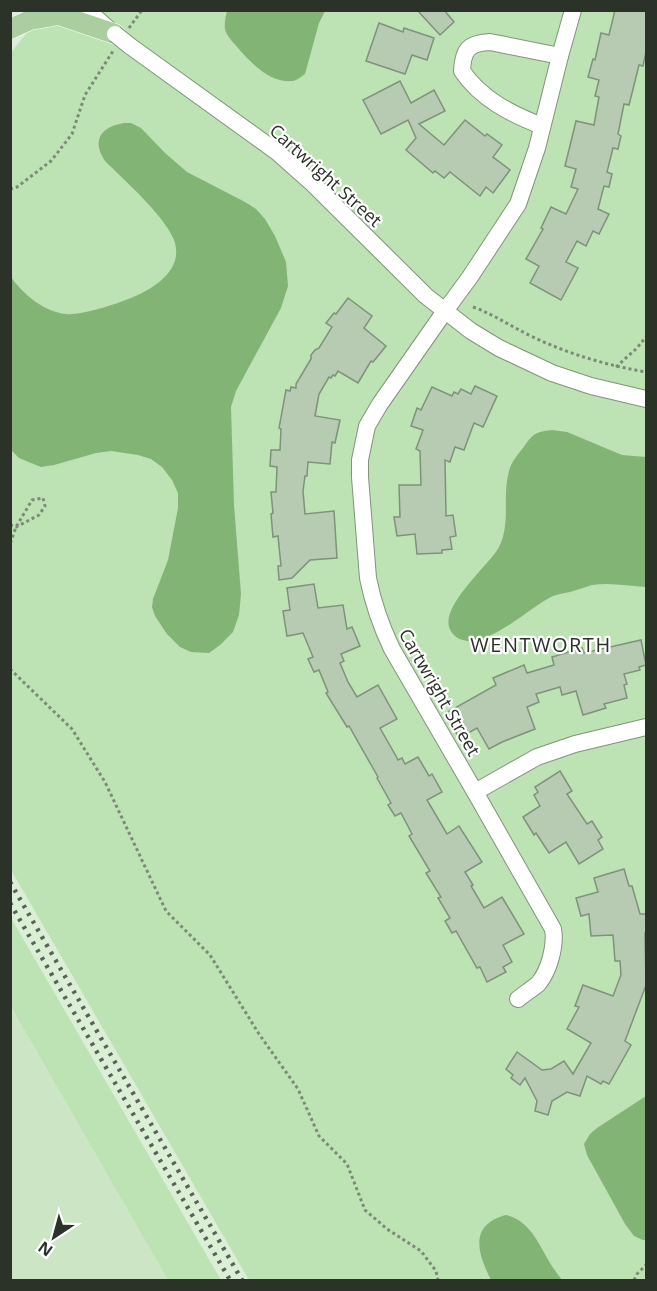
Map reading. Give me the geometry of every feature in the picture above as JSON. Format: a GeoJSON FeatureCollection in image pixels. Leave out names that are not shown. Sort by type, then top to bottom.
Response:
{"type":"FeatureCollection","features":[{"type":"Feature","properties":{"kind":"main road"},"geometry":{"type":"LineString","coordinates":[[10,24],[20,10]]}},
{"type":"Feature","properties":{"kind":"main road"},"geometry":{"type":"LineString","coordinates":[[10,29],[30,20],[59,15],[122,40]]}},
{"type":"Feature","properties":{"kind":"street","name":"Cartwright Street"},"geometry":{"type":"LineString","coordinates":[[74,10],[122,40],[277,152],[312,183],[426,296],[471,331],[499,348],[552,373],[591,386],[646,399]]}},
{"type":"Feature","properties":{"kind":"street","name":"Cartwright Street"},"geometry":{"type":"LineString","coordinates":[[87,10],[122,40]]}},
{"type":"Feature","properties":{"kind":"street","name":"Cartwright Street"},"geometry":{"type":"LineString","coordinates":[[518,999],[537,984],[545,972],[554,938],[553,929],[383,631],[368,578],[360,460],[368,426],[380,404],[470,277],[518,204],[537,148],[573,10]]}},
{"type":"Feature","properties":{"kind":"street"},"geometry":{"type":"LineString","coordinates":[[542,126],[516,116],[499,106],[470,82],[462,71],[463,57],[470,46],[478,42],[490,42],[560,56]]}},
{"type":"Feature","properties":{"kind":"street"},"geometry":{"type":"LineString","coordinates":[[475,792],[537,757],[575,744],[646,727]]}},
{"type":"Feature","properties":{"kind":"path"},"geometry":{"type":"LineString","coordinates":[[10,189],[17,187],[51,161],[72,134],[85,95],[142,10]]}},
{"type":"Feature","properties":{"kind":"path"},"geometry":{"type":"LineString","coordinates":[[472,307],[492,314],[532,336],[578,356],[616,367],[646,372]]}},
{"type":"Feature","properties":{"kind":"path"},"geometry":{"type":"LineString","coordinates":[[616,367],[646,337]]}},
{"type":"Feature","properties":{"kind":"path"},"geometry":{"type":"LineString","coordinates":[[10,525],[16,526],[39,515],[45,506],[43,498],[32,500],[16,526],[10,544]]}},
{"type":"Feature","properties":{"kind":"path"},"geometry":{"type":"LineString","coordinates":[[10,669],[72,729],[105,782],[166,911],[210,955],[259,1034],[298,1089],[319,1136],[347,1164],[365,1210],[387,1229],[421,1251],[436,1271],[438,1281]]}},
{"type":"Feature","properties":{"kind":"path"},"geometry":{"type":"LineString","coordinates":[[634,1281],[646,1265]]}},
{"type":"Feature","properties":{"kind":"shaded area"},"geometry":{"type":"Polygon","coordinates":[[[44,11],[646,11],[646,1280],[249,1280],[11,870],[10,54],[44,11]]]}},
{"type":"Feature","properties":{"kind":"shaded area"},"geometry":{"type":"Polygon","coordinates":[[[227,11],[325,11],[319,23],[305,74],[295,81],[285,81],[269,76],[255,66],[227,35],[225,20],[227,11]]]}},
{"type":"Feature","properties":{"kind":"shaded area"},"geometry":{"type":"Polygon","coordinates":[[[124,123],[131,123],[141,128],[187,172],[256,209],[275,236],[286,262],[288,286],[281,308],[236,391],[231,407],[234,505],[241,594],[239,615],[233,632],[209,653],[191,652],[180,647],[167,634],[152,607],[168,560],[178,508],[178,493],[162,467],[151,459],[111,451],[41,467],[19,458],[11,450],[11,277],[28,296],[42,306],[58,313],[73,314],[106,307],[136,296],[163,279],[172,268],[176,255],[174,240],[169,230],[153,209],[105,161],[101,154],[99,141],[104,131],[124,123]]]}},
{"type":"Feature","properties":{"kind":"shaded area"},"geometry":{"type":"Polygon","coordinates":[[[552,430],[567,432],[622,455],[646,457],[646,587],[599,584],[553,596],[489,636],[476,640],[463,640],[453,634],[449,625],[450,614],[464,589],[493,555],[503,538],[507,480],[511,465],[532,437],[552,430]]]}},
{"type":"Feature","properties":{"kind":"shaded area"},"geometry":{"type":"Polygon","coordinates":[[[11,918],[221,1280],[168,1280],[11,1007],[11,918]]]}},
{"type":"Feature","properties":{"kind":"shaded area"},"geometry":{"type":"Polygon","coordinates":[[[10,1007],[21,1025],[168,1280],[11,1280],[10,1007]]]}},
{"type":"Feature","properties":{"kind":"shaded area"},"geometry":{"type":"Polygon","coordinates":[[[646,1096],[646,1240],[643,1240],[634,1236],[625,1224],[587,1155],[584,1144],[597,1128],[646,1096]]]}},
{"type":"Feature","properties":{"kind":"shaded area"},"geometry":{"type":"Polygon","coordinates":[[[506,1215],[525,1225],[562,1280],[491,1280],[480,1251],[481,1233],[494,1220],[506,1215]]]}},
{"type":"Feature","properties":{"kind":"building"},"geometry":{"type":"Polygon","coordinates":[[[417,10],[444,10],[454,22],[440,35],[417,10]]]}},
{"type":"Feature","properties":{"kind":"building"},"geometry":{"type":"Polygon","coordinates":[[[615,10],[646,10],[646,52],[643,66],[639,65],[629,105],[624,104],[618,134],[621,136],[618,149],[613,148],[607,172],[612,174],[609,187],[604,186],[598,209],[609,214],[599,234],[593,231],[586,246],[577,241],[566,262],[578,268],[561,300],[530,283],[539,266],[526,259],[543,229],[541,228],[551,207],[566,214],[578,189],[571,187],[576,169],[565,166],[576,121],[594,125],[599,97],[595,96],[599,80],[588,77],[593,59],[595,60],[601,33],[609,35],[615,10]]]}},
{"type":"Feature","properties":{"kind":"building"},"geometry":{"type":"Polygon","coordinates":[[[379,23],[403,32],[404,28],[434,38],[427,60],[412,55],[405,74],[366,61],[379,23]]]}},
{"type":"Feature","properties":{"kind":"building"},"geometry":{"type":"Polygon","coordinates":[[[400,81],[411,103],[434,90],[445,111],[419,124],[444,145],[465,120],[485,136],[487,134],[502,145],[493,157],[510,170],[493,193],[486,187],[480,196],[450,172],[444,178],[435,171],[433,173],[406,150],[416,138],[408,120],[381,134],[363,100],[400,81]]]}},
{"type":"Feature","properties":{"kind":"building"},"geometry":{"type":"Polygon","coordinates":[[[348,298],[372,316],[364,328],[386,346],[373,362],[371,361],[358,383],[338,371],[335,376],[329,377],[319,394],[315,416],[340,420],[335,443],[332,442],[330,464],[308,462],[303,491],[305,514],[334,511],[337,558],[310,560],[292,578],[279,580],[278,566],[281,566],[278,536],[273,537],[271,514],[273,513],[271,492],[276,492],[277,467],[270,466],[271,450],[280,450],[281,429],[279,428],[286,390],[290,391],[291,387],[296,388],[311,355],[319,348],[332,327],[326,323],[348,298]]]}},
{"type":"Feature","properties":{"kind":"building"},"geometry":{"type":"Polygon","coordinates":[[[475,386],[497,396],[483,427],[474,423],[464,450],[455,447],[450,462],[445,460],[446,516],[453,515],[456,536],[450,537],[452,549],[442,550],[442,553],[417,554],[415,534],[397,536],[394,517],[400,517],[399,485],[421,485],[420,451],[416,449],[423,430],[411,426],[417,408],[421,410],[432,387],[452,396],[454,392],[458,394],[461,389],[471,394],[475,386]]]}},
{"type":"Feature","properties":{"kind":"building"},"geometry":{"type":"Polygon","coordinates":[[[314,584],[318,608],[343,605],[347,629],[352,627],[360,646],[341,654],[344,661],[340,663],[357,697],[378,685],[397,719],[380,728],[398,760],[402,758],[405,764],[418,757],[429,776],[432,774],[442,792],[427,800],[447,834],[459,826],[482,862],[465,872],[473,885],[471,886],[484,908],[502,897],[524,934],[503,945],[512,962],[503,967],[506,972],[487,982],[480,967],[477,968],[456,931],[452,933],[445,921],[450,918],[438,898],[441,897],[426,873],[430,871],[409,836],[412,834],[401,813],[395,816],[388,805],[391,803],[378,777],[349,726],[347,727],[326,693],[328,692],[319,670],[314,672],[308,659],[313,657],[303,633],[287,636],[283,611],[290,610],[287,588],[314,584]]]}},
{"type":"Feature","properties":{"kind":"building"},"geometry":{"type":"Polygon","coordinates":[[[641,640],[646,665],[639,667],[640,670],[624,674],[627,698],[604,704],[606,708],[583,715],[576,691],[562,695],[560,687],[536,694],[539,702],[527,707],[535,729],[489,749],[477,728],[459,738],[446,713],[496,685],[493,678],[524,665],[527,673],[554,665],[552,657],[582,648],[584,653],[641,640]]]}},
{"type":"Feature","properties":{"kind":"building"},"geometry":{"type":"Polygon","coordinates":[[[560,771],[572,791],[567,794],[587,824],[592,821],[602,837],[598,840],[603,849],[579,864],[566,842],[549,853],[523,817],[540,806],[534,795],[538,792],[535,787],[560,771]]]}},
{"type":"Feature","properties":{"kind":"building"},"geometry":{"type":"Polygon","coordinates":[[[624,869],[629,886],[632,886],[640,914],[646,914],[646,985],[625,1041],[631,1045],[609,1084],[603,1081],[601,1084],[587,1076],[580,1096],[567,1092],[552,1101],[548,1115],[535,1111],[537,1101],[525,1078],[520,1085],[511,1078],[513,1075],[506,1069],[517,1052],[542,1070],[551,1069],[564,1061],[573,1074],[591,1043],[567,1029],[579,1007],[575,1006],[583,985],[613,996],[621,975],[620,961],[615,961],[613,935],[591,936],[589,914],[581,916],[576,898],[598,892],[594,878],[624,869]]]}},
{"type":"Feature","properties":{"kind":"railway"},"geometry":{"type":"LineString","coordinates":[[10,882],[242,1280]]}},
{"type":"Feature","properties":{"kind":"railway"},"geometry":{"type":"LineString","coordinates":[[10,903],[230,1280]]}},
{"type":"Feature","properties":{"kind":"district","name":"WENTWORTH"},"geometry":{"type":"Point","coordinates":[541,644]}}]}
